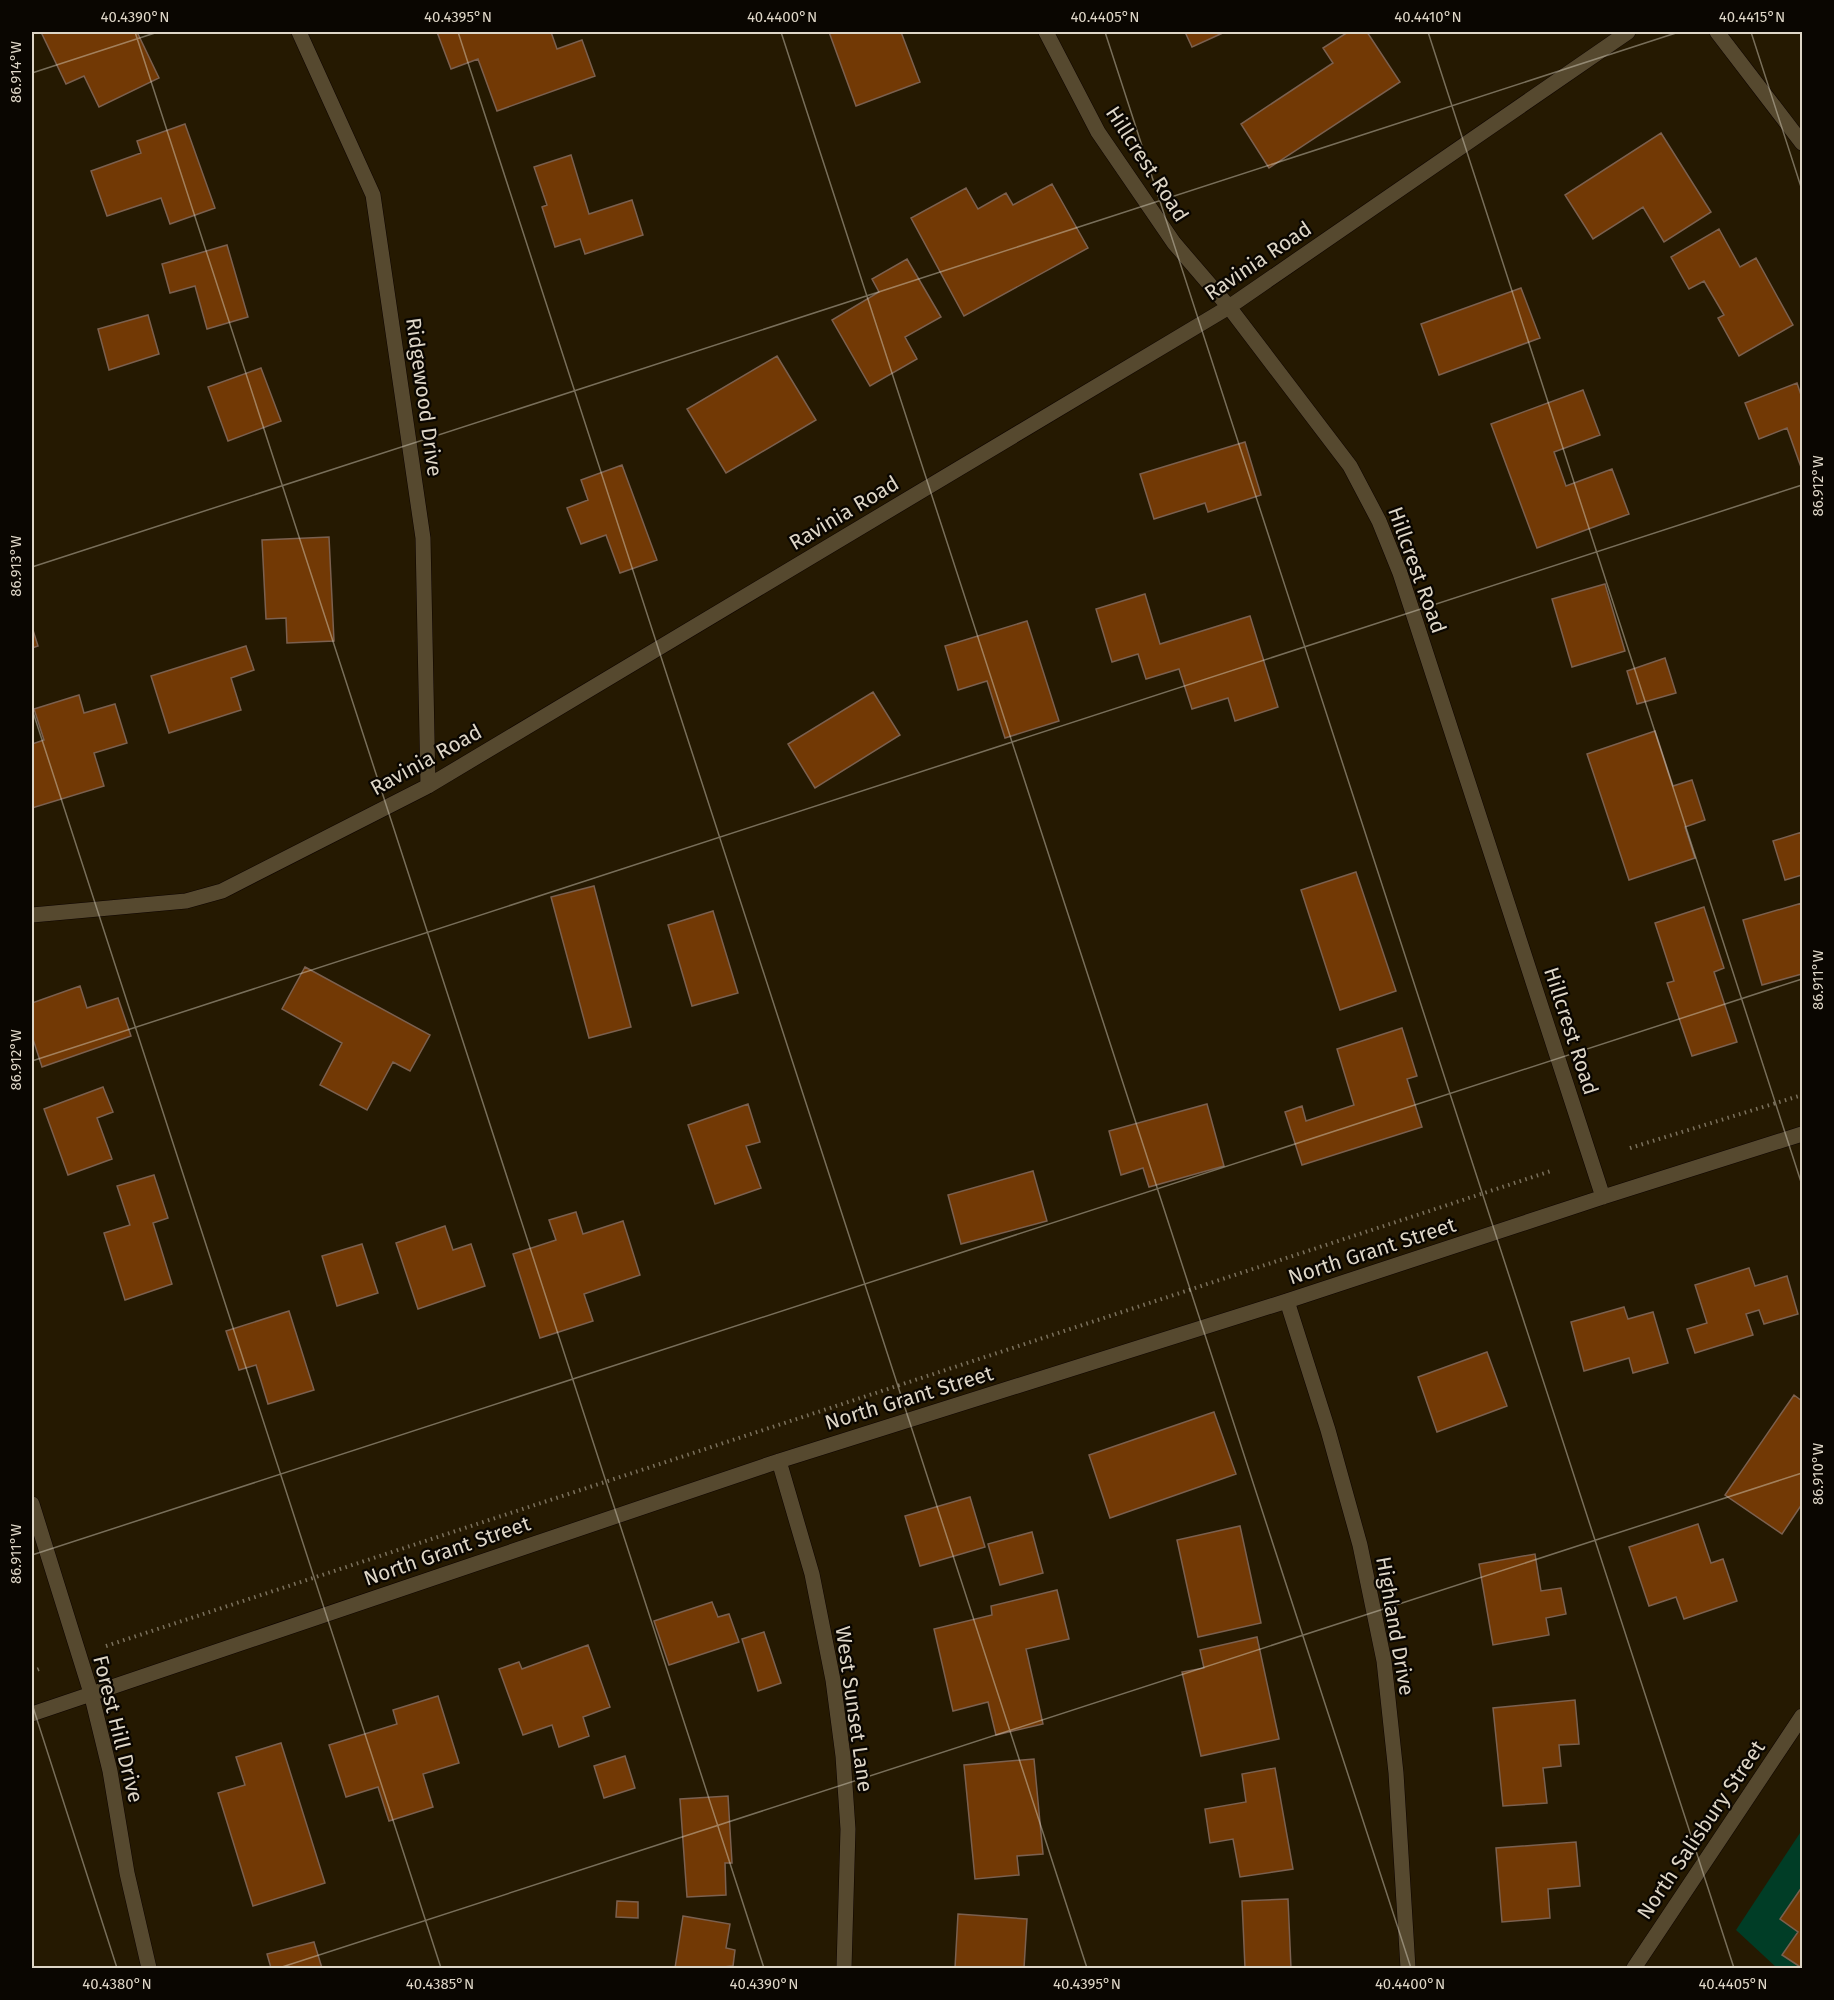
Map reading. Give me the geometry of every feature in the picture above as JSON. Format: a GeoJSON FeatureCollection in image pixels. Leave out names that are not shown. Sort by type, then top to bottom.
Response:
{"type":"FeatureCollection","features":[{"type":"Feature","properties":{"kind":"street","name":"Ridgewood Drive"},"geometry":{"type":"LineString","coordinates":[[299,32],[373,195],[423,538],[428,786]]}},
{"type":"Feature","properties":{"kind":"street","name":"Hillcrest Road"},"geometry":{"type":"LineString","coordinates":[[1046,32],[1098,132],[1174,243],[1229,307],[1350,466],[1379,521],[1403,585],[1603,1197]]}},
{"type":"Feature","properties":{"kind":"street","name":"Ravinia Road"},"geometry":{"type":"LineString","coordinates":[[32,915],[186,901],[222,891],[428,786],[1229,307],[1628,32]]}},
{"type":"Feature","properties":{"kind":"street"},"geometry":{"type":"LineString","coordinates":[[1717,32],[1803,143]]}},
{"type":"Feature","properties":{"kind":"street","name":"North Grant Street"},"geometry":{"type":"LineString","coordinates":[[32,1714],[780,1461],[1287,1301],[1803,1134]]}},
{"type":"Feature","properties":{"kind":"street","name":"Highland Drive"},"geometry":{"type":"LineString","coordinates":[[1287,1301],[1328,1430],[1357,1534],[1384,1661],[1396,1773],[1408,1968]]}},
{"type":"Feature","properties":{"kind":"street","name":"West Sunset Lane"},"geometry":{"type":"LineString","coordinates":[[780,1461],[812,1574],[833,1680],[843,1756],[848,1829],[844,1968]]}},
{"type":"Feature","properties":{"kind":"street","name":"Forest Hill Drive"},"geometry":{"type":"LineString","coordinates":[[32,1504],[91,1693],[110,1771],[127,1874],[149,1968]]}},
{"type":"Feature","properties":{"kind":"street","name":"North Salisbury Street"},"geometry":{"type":"LineString","coordinates":[[1634,1968],[1803,1716]]}},
{"type":"Feature","properties":{"kind":"path"},"geometry":{"type":"LineString","coordinates":[[1630,1148],[1803,1095]]}},
{"type":"Feature","properties":{"kind":"path"},"geometry":{"type":"LineString","coordinates":[[106,1646],[1551,1171]]}},
{"type":"Feature","properties":{"kind":"path"},"geometry":{"type":"LineString","coordinates":[[32,1672],[41,1668]]}},
{"type":"Feature","properties":{"kind":"green space"},"geometry":{"type":"Polygon","coordinates":[[[1802,1830],[1802,1968],[1777,1968],[1736,1930],[1802,1830]]]}},
{"type":"Feature","properties":{"kind":"building"},"geometry":{"type":"Polygon","coordinates":[[[41,32],[137,32],[159,78],[99,107],[84,76],[66,84],[41,32]]]}},
{"type":"Feature","properties":{"kind":"building"},"geometry":{"type":"Polygon","coordinates":[[[437,32],[551,32],[557,49],[582,40],[595,76],[497,111],[478,59],[451,69],[437,32]]]}},
{"type":"Feature","properties":{"kind":"building"},"geometry":{"type":"Polygon","coordinates":[[[829,32],[901,32],[920,82],[856,106],[829,32]]]}},
{"type":"Feature","properties":{"kind":"building"},"geometry":{"type":"Polygon","coordinates":[[[1185,32],[1225,32],[1192,47],[1185,32]]]}},
{"type":"Feature","properties":{"kind":"building"},"geometry":{"type":"Polygon","coordinates":[[[1348,32],[1367,32],[1400,82],[1269,168],[1241,124],[1333,63],[1323,48],[1348,32]]]}},
{"type":"Feature","properties":{"kind":"building"},"geometry":{"type":"Polygon","coordinates":[[[185,124],[215,208],[170,224],[161,198],[107,216],[91,171],[141,153],[137,141],[185,124]]]}},
{"type":"Feature","properties":{"kind":"building"},"geometry":{"type":"Polygon","coordinates":[[[1661,133],[1711,212],[1664,242],[1643,207],[1593,239],[1565,195],[1661,133]]]}},
{"type":"Feature","properties":{"kind":"building"},"geometry":{"type":"Polygon","coordinates":[[[571,155],[589,214],[632,200],[643,235],[585,254],[580,239],[555,247],[542,207],[547,205],[534,167],[571,155]]]}},
{"type":"Feature","properties":{"kind":"building"},"geometry":{"type":"Polygon","coordinates":[[[1052,184],[1088,248],[964,316],[911,218],[966,188],[978,209],[1006,193],[1013,205],[1052,184]]]}},
{"type":"Feature","properties":{"kind":"building"},"geometry":{"type":"Polygon","coordinates":[[[1719,229],[1740,267],[1756,258],[1793,325],[1739,356],[1718,318],[1724,315],[1704,281],[1689,289],[1671,257],[1719,229]]]}},
{"type":"Feature","properties":{"kind":"building"},"geometry":{"type":"Polygon","coordinates":[[[227,245],[248,317],[207,329],[195,286],[170,293],[162,264],[227,245]]]}},
{"type":"Feature","properties":{"kind":"building"},"geometry":{"type":"Polygon","coordinates":[[[907,259],[941,317],[905,337],[917,359],[870,386],[832,320],[879,292],[872,279],[907,259]]]}},
{"type":"Feature","properties":{"kind":"building"},"geometry":{"type":"Polygon","coordinates":[[[1521,288],[1540,338],[1439,375],[1421,324],[1521,288]]]}},
{"type":"Feature","properties":{"kind":"building"},"geometry":{"type":"Polygon","coordinates":[[[148,315],[159,354],[109,370],[98,329],[148,315]]]}},
{"type":"Feature","properties":{"kind":"building"},"geometry":{"type":"Polygon","coordinates":[[[777,356],[816,420],[726,473],[687,409],[777,356]]]}},
{"type":"Feature","properties":{"kind":"building"},"geometry":{"type":"Polygon","coordinates":[[[261,368],[281,421],[228,441],[208,387],[261,368]]]}},
{"type":"Feature","properties":{"kind":"building"},"geometry":{"type":"Polygon","coordinates":[[[1797,383],[1802,398],[1802,470],[1787,428],[1759,439],[1745,403],[1797,383]]]}},
{"type":"Feature","properties":{"kind":"building"},"geometry":{"type":"Polygon","coordinates":[[[1583,390],[1600,435],[1554,452],[1566,486],[1612,469],[1629,514],[1537,548],[1491,424],[1583,390]]]}},
{"type":"Feature","properties":{"kind":"building"},"geometry":{"type":"Polygon","coordinates":[[[1245,442],[1261,495],[1208,512],[1205,503],[1154,519],[1140,474],[1245,442]]]}},
{"type":"Feature","properties":{"kind":"building"},"geometry":{"type":"Polygon","coordinates":[[[622,465],[657,560],[620,573],[606,535],[581,544],[567,508],[588,500],[581,480],[622,465]]]}},
{"type":"Feature","properties":{"kind":"building"},"geometry":{"type":"Polygon","coordinates":[[[329,537],[334,641],[287,643],[286,618],[266,619],[262,540],[329,537]]]}},
{"type":"Feature","properties":{"kind":"building"},"geometry":{"type":"Polygon","coordinates":[[[1605,584],[1625,651],[1572,667],[1552,599],[1605,584]]]}},
{"type":"Feature","properties":{"kind":"building"},"geometry":{"type":"Polygon","coordinates":[[[1145,594],[1160,644],[1250,616],[1278,707],[1235,721],[1228,698],[1192,709],[1179,669],[1146,679],[1138,654],[1112,662],[1096,609],[1145,594]]]}},
{"type":"Feature","properties":{"kind":"building"},"geometry":{"type":"Polygon","coordinates":[[[1027,621],[1059,721],[1005,738],[987,681],[958,690],[945,646],[1027,621]]]}},
{"type":"Feature","properties":{"kind":"building"},"geometry":{"type":"Polygon","coordinates":[[[32,627],[38,646],[32,648],[32,627]]]}},
{"type":"Feature","properties":{"kind":"building"},"geometry":{"type":"Polygon","coordinates":[[[246,646],[254,670],[231,678],[241,710],[169,733],[151,676],[246,646]]]}},
{"type":"Feature","properties":{"kind":"building"},"geometry":{"type":"Polygon","coordinates":[[[1665,658],[1676,693],[1637,704],[1627,671],[1665,658]]]}},
{"type":"Feature","properties":{"kind":"building"},"geometry":{"type":"Polygon","coordinates":[[[873,692],[900,735],[815,788],[788,744],[873,692]]]}},
{"type":"Feature","properties":{"kind":"building"},"geometry":{"type":"Polygon","coordinates":[[[79,695],[84,713],[115,704],[127,743],[94,753],[104,786],[32,808],[32,744],[44,740],[34,709],[79,695]]]}},
{"type":"Feature","properties":{"kind":"building"},"geometry":{"type":"Polygon","coordinates":[[[1655,731],[1673,786],[1692,780],[1705,820],[1685,827],[1695,858],[1629,880],[1587,754],[1655,731]]]}},
{"type":"Feature","properties":{"kind":"building"},"geometry":{"type":"Polygon","coordinates":[[[1802,832],[1802,875],[1785,880],[1773,841],[1802,832]]]}},
{"type":"Feature","properties":{"kind":"building"},"geometry":{"type":"Polygon","coordinates":[[[1356,872],[1396,991],[1340,1010],[1301,890],[1356,872]]]}},
{"type":"Feature","properties":{"kind":"building"},"geometry":{"type":"Polygon","coordinates":[[[594,886],[631,1027],[589,1038],[551,897],[594,886]]]}},
{"type":"Feature","properties":{"kind":"building"},"geometry":{"type":"Polygon","coordinates":[[[1802,903],[1802,974],[1762,985],[1743,920],[1802,903]]]}},
{"type":"Feature","properties":{"kind":"building"},"geometry":{"type":"Polygon","coordinates":[[[1704,907],[1724,968],[1714,972],[1737,1042],[1692,1056],[1667,983],[1674,981],[1655,923],[1704,907]]]}},
{"type":"Feature","properties":{"kind":"building"},"geometry":{"type":"Polygon","coordinates":[[[713,911],[738,993],[692,1006],[668,925],[713,911]]]}},
{"type":"Feature","properties":{"kind":"building"},"geometry":{"type":"Polygon","coordinates":[[[305,967],[430,1035],[410,1071],[393,1062],[367,1110],[320,1085],[342,1043],[282,1009],[305,967]]]}},
{"type":"Feature","properties":{"kind":"building"},"geometry":{"type":"Polygon","coordinates":[[[80,986],[87,1008],[118,998],[131,1036],[42,1067],[32,1036],[32,1003],[80,986]]]}},
{"type":"Feature","properties":{"kind":"building"},"geometry":{"type":"Polygon","coordinates":[[[1402,1028],[1417,1076],[1407,1079],[1422,1127],[1302,1165],[1285,1112],[1302,1106],[1306,1121],[1354,1105],[1337,1049],[1402,1028]]]}},
{"type":"Feature","properties":{"kind":"building"},"geometry":{"type":"Polygon","coordinates":[[[103,1087],[113,1112],[97,1118],[112,1159],[68,1175],[44,1109],[103,1087]]]}},
{"type":"Feature","properties":{"kind":"building"},"geometry":{"type":"Polygon","coordinates":[[[748,1104],[760,1142],[746,1146],[761,1188],[715,1204],[688,1125],[748,1104]]]}},
{"type":"Feature","properties":{"kind":"building"},"geometry":{"type":"Polygon","coordinates":[[[1207,1104],[1224,1166],[1149,1187],[1143,1168],[1121,1175],[1109,1131],[1207,1104]]]}},
{"type":"Feature","properties":{"kind":"building"},"geometry":{"type":"Polygon","coordinates":[[[1033,1171],[1047,1221],[961,1244],[948,1195],[1033,1171]]]}},
{"type":"Feature","properties":{"kind":"building"},"geometry":{"type":"Polygon","coordinates":[[[154,1175],[168,1218],[153,1223],[172,1284],[125,1300],[104,1233],[130,1225],[117,1186],[154,1175]]]}},
{"type":"Feature","properties":{"kind":"building"},"geometry":{"type":"Polygon","coordinates":[[[576,1212],[583,1234],[623,1221],[640,1275],[584,1294],[593,1321],[540,1338],[513,1254],[556,1240],[549,1220],[576,1212]]]}},
{"type":"Feature","properties":{"kind":"building"},"geometry":{"type":"Polygon","coordinates":[[[445,1226],[453,1250],[471,1244],[485,1286],[418,1309],[396,1243],[445,1226]]]}},
{"type":"Feature","properties":{"kind":"building"},"geometry":{"type":"Polygon","coordinates":[[[362,1244],[378,1293],[337,1306],[322,1256],[362,1244]]]}},
{"type":"Feature","properties":{"kind":"building"},"geometry":{"type":"Polygon","coordinates":[[[1749,1268],[1755,1286],[1787,1276],[1798,1314],[1764,1324],[1759,1310],[1746,1314],[1753,1335],[1695,1353],[1687,1329],[1707,1323],[1695,1285],[1749,1268]]]}},
{"type":"Feature","properties":{"kind":"building"},"geometry":{"type":"Polygon","coordinates":[[[1624,1307],[1628,1319],[1653,1312],[1668,1363],[1633,1373],[1629,1358],[1584,1371],[1571,1322],[1624,1307]]]}},
{"type":"Feature","properties":{"kind":"building"},"geometry":{"type":"Polygon","coordinates":[[[289,1311],[314,1390],[268,1404],[256,1365],[239,1370],[226,1331],[289,1311]]]}},
{"type":"Feature","properties":{"kind":"building"},"geometry":{"type":"Polygon","coordinates":[[[1487,1352],[1507,1406],[1437,1432],[1418,1377],[1487,1352]]]}},
{"type":"Feature","properties":{"kind":"building"},"geometry":{"type":"Polygon","coordinates":[[[1794,1395],[1802,1401],[1802,1504],[1782,1534],[1725,1495],[1794,1395]]]}},
{"type":"Feature","properties":{"kind":"building"},"geometry":{"type":"Polygon","coordinates":[[[1214,1412],[1236,1474],[1110,1518],[1089,1455],[1214,1412]]]}},
{"type":"Feature","properties":{"kind":"building"},"geometry":{"type":"Polygon","coordinates":[[[970,1497],[985,1547],[920,1566],[905,1516],[970,1497]]]}},
{"type":"Feature","properties":{"kind":"building"},"geometry":{"type":"Polygon","coordinates":[[[1698,1524],[1711,1563],[1723,1559],[1737,1601],[1684,1619],[1676,1597],[1649,1606],[1629,1547],[1698,1524]]]}},
{"type":"Feature","properties":{"kind":"building"},"geometry":{"type":"Polygon","coordinates":[[[1240,1526],[1261,1623],[1198,1637],[1177,1540],[1240,1526]]]}},
{"type":"Feature","properties":{"kind":"building"},"geometry":{"type":"Polygon","coordinates":[[[1032,1532],[1043,1573],[1000,1585],[988,1544],[1032,1532]]]}},
{"type":"Feature","properties":{"kind":"building"},"geometry":{"type":"Polygon","coordinates":[[[1535,1554],[1541,1591],[1561,1588],[1566,1614],[1546,1618],[1549,1635],[1493,1645],[1479,1564],[1535,1554]]]}},
{"type":"Feature","properties":{"kind":"building"},"geometry":{"type":"Polygon","coordinates":[[[1057,1590],[1069,1639],[1026,1649],[1043,1724],[996,1735],[988,1702],[953,1711],[934,1629],[992,1615],[991,1606],[1057,1590]]]}},
{"type":"Feature","properties":{"kind":"building"},"geometry":{"type":"Polygon","coordinates":[[[712,1602],[718,1617],[729,1614],[739,1642],[669,1665],[654,1621],[712,1602]]]}},
{"type":"Feature","properties":{"kind":"building"},"geometry":{"type":"Polygon","coordinates":[[[764,1632],[781,1683],[758,1691],[742,1639],[764,1632]]]}},
{"type":"Feature","properties":{"kind":"building"},"geometry":{"type":"Polygon","coordinates":[[[1257,1637],[1279,1739],[1201,1756],[1182,1672],[1204,1668],[1200,1650],[1257,1637]]]}},
{"type":"Feature","properties":{"kind":"building"},"geometry":{"type":"Polygon","coordinates":[[[588,1645],[610,1707],[583,1717],[589,1736],[559,1747],[552,1725],[523,1735],[499,1669],[519,1662],[522,1669],[588,1645]]]}},
{"type":"Feature","properties":{"kind":"building"},"geometry":{"type":"Polygon","coordinates":[[[438,1696],[459,1763],[423,1774],[433,1807],[389,1821],[378,1787],[346,1797],[329,1745],[397,1724],[393,1710],[438,1696]]]}},
{"type":"Feature","properties":{"kind":"building"},"geometry":{"type":"Polygon","coordinates":[[[1575,1700],[1579,1744],[1559,1745],[1561,1766],[1543,1768],[1547,1803],[1503,1806],[1493,1708],[1575,1700]]]}},
{"type":"Feature","properties":{"kind":"building"},"geometry":{"type":"Polygon","coordinates":[[[281,1743],[325,1883],[253,1906],[218,1793],[245,1785],[236,1757],[281,1743]]]}},
{"type":"Feature","properties":{"kind":"building"},"geometry":{"type":"Polygon","coordinates":[[[625,1756],[635,1788],[604,1798],[594,1766],[625,1756]]]}},
{"type":"Feature","properties":{"kind":"building"},"geometry":{"type":"Polygon","coordinates":[[[1034,1759],[1043,1854],[1017,1856],[1019,1875],[975,1879],[964,1765],[1034,1759]]]}},
{"type":"Feature","properties":{"kind":"building"},"geometry":{"type":"Polygon","coordinates":[[[1275,1768],[1293,1869],[1240,1877],[1233,1839],[1210,1843],[1205,1809],[1246,1802],[1242,1774],[1275,1768]]]}},
{"type":"Feature","properties":{"kind":"building"},"geometry":{"type":"Polygon","coordinates":[[[728,1796],[732,1863],[725,1863],[726,1895],[687,1897],[680,1799],[728,1796]]]}},
{"type":"Feature","properties":{"kind":"building"},"geometry":{"type":"Polygon","coordinates":[[[1576,1842],[1580,1886],[1548,1889],[1550,1918],[1502,1922],[1496,1848],[1576,1842]]]}},
{"type":"Feature","properties":{"kind":"building"},"geometry":{"type":"Polygon","coordinates":[[[1802,1887],[1802,1968],[1782,1955],[1798,1932],[1780,1919],[1802,1887]]]}},
{"type":"Feature","properties":{"kind":"building"},"geometry":{"type":"Polygon","coordinates":[[[1288,1899],[1291,1968],[1245,1968],[1242,1901],[1288,1899]]]}},
{"type":"Feature","properties":{"kind":"building"},"geometry":{"type":"Polygon","coordinates":[[[617,1901],[638,1902],[638,1918],[616,1917],[617,1901]]]}},
{"type":"Feature","properties":{"kind":"building"},"geometry":{"type":"Polygon","coordinates":[[[958,1914],[1027,1919],[1024,1968],[955,1968],[958,1914]]]}},
{"type":"Feature","properties":{"kind":"building"},"geometry":{"type":"Polygon","coordinates":[[[683,1916],[730,1924],[726,1948],[735,1950],[733,1966],[675,1968],[683,1916]]]}},
{"type":"Feature","properties":{"kind":"building"},"geometry":{"type":"Polygon","coordinates":[[[314,1942],[322,1968],[271,1968],[267,1954],[314,1942]]]}}]}
